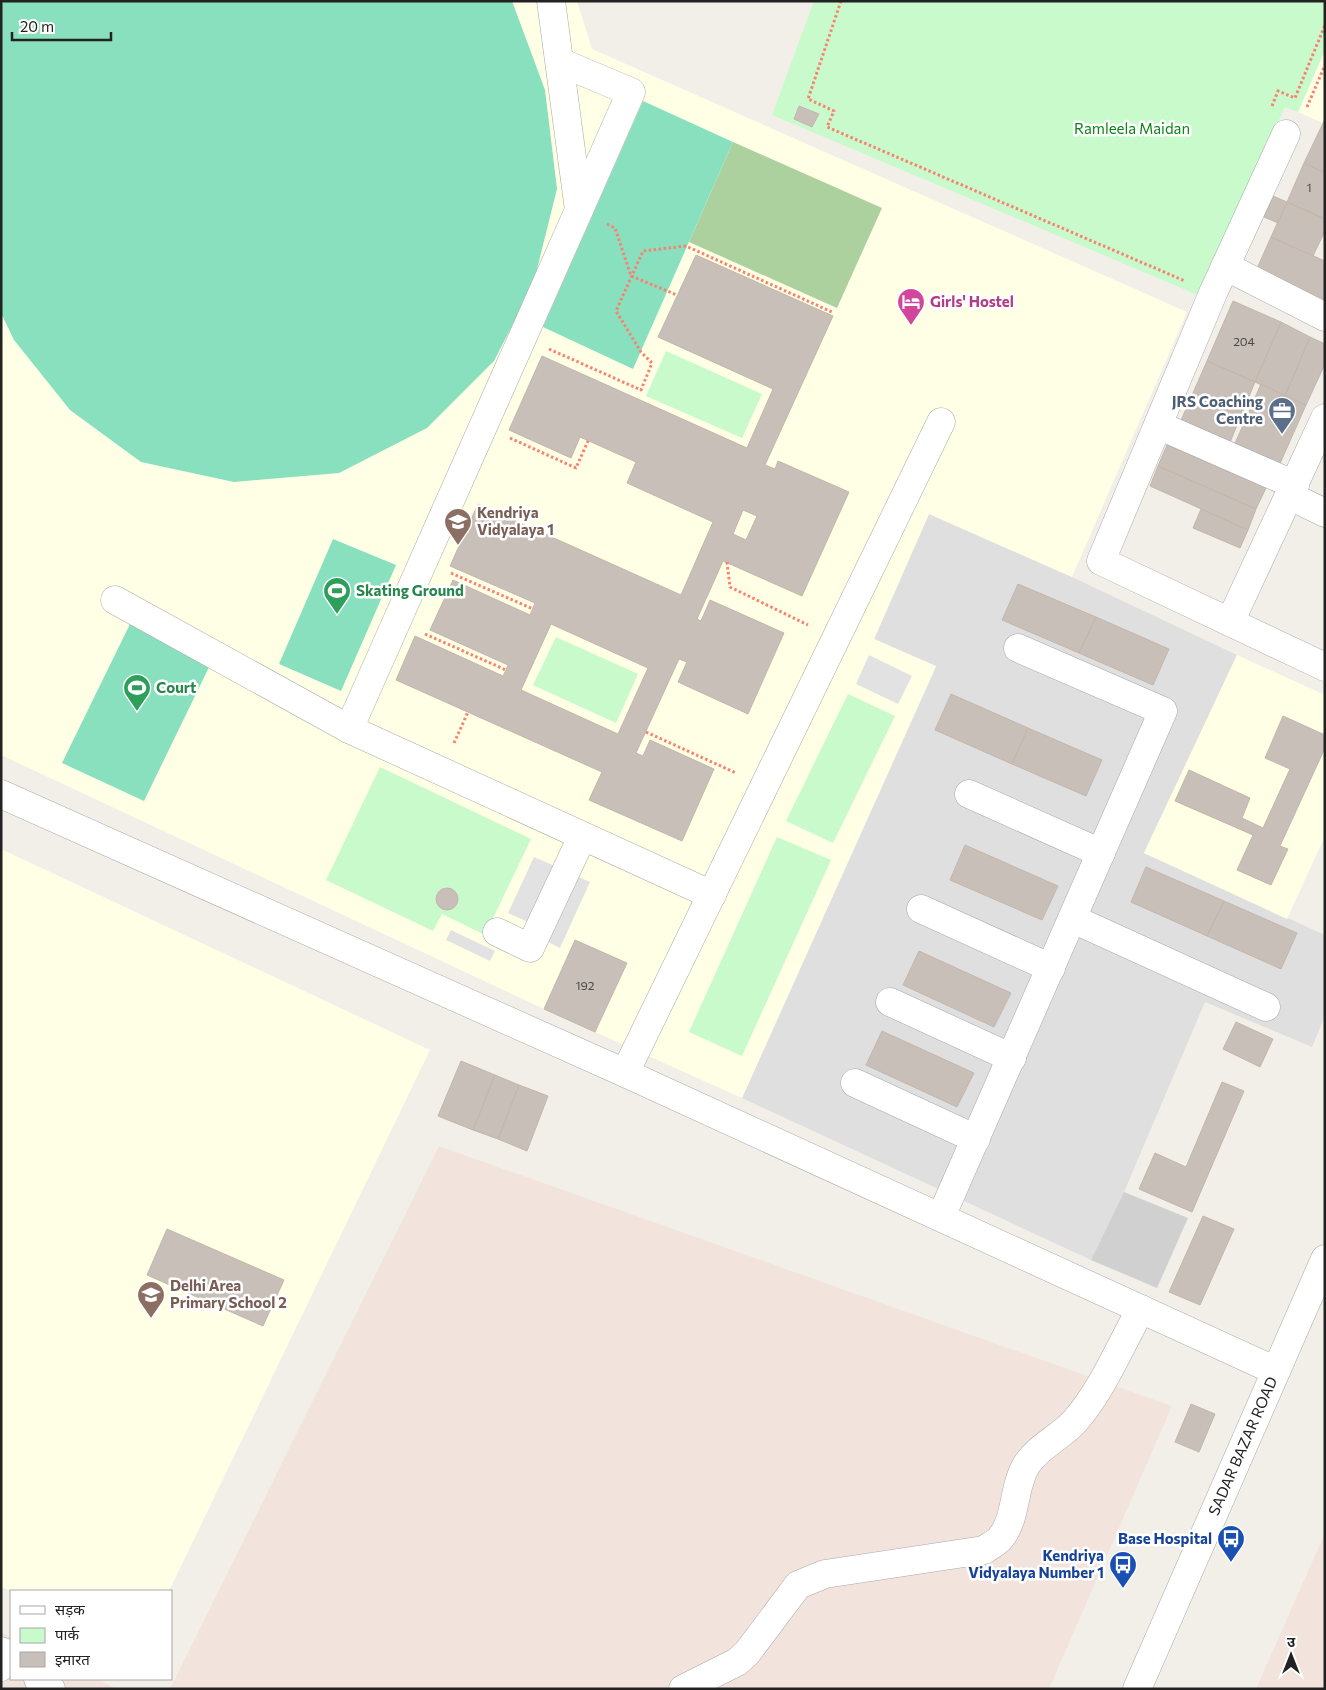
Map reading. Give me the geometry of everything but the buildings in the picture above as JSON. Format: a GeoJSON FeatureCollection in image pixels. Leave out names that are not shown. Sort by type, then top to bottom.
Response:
{"type":"FeatureCollection","features":[{"type":"Feature","properties":{"kind":"street"},"geometry":{"type":"LineString","coordinates":[[551,1],[579,210]]}},
{"type":"Feature","properties":{"kind":"street"},"geometry":{"type":"LineString","coordinates":[[349,729],[631,92],[560,62]]}},
{"type":"Feature","properties":{"kind":"street"},"geometry":{"type":"LineString","coordinates":[[1286,134],[1225,266],[1101,561],[1325,667]]}},
{"type":"Feature","properties":{"kind":"street"},"geometry":{"type":"LineString","coordinates":[[1225,266],[1325,317]]}},
{"type":"Feature","properties":{"kind":"street"},"geometry":{"type":"LineString","coordinates":[[1230,622],[1325,418]]}},
{"type":"Feature","properties":{"kind":"street"},"geometry":{"type":"LineString","coordinates":[[625,1073],[940,422]]}},
{"type":"Feature","properties":{"kind":"street"},"geometry":{"type":"LineString","coordinates":[[1158,425],[1292,490],[1325,513]]}},
{"type":"Feature","properties":{"kind":"street"},"geometry":{"type":"LineString","coordinates":[[115,600],[349,729],[712,895]]}},
{"type":"Feature","properties":{"kind":"street"},"geometry":{"type":"LineString","coordinates":[[941,1217],[1163,712],[1018,648]]}},
{"type":"Feature","properties":{"kind":"street"},"geometry":{"type":"LineString","coordinates":[[1,794],[625,1073],[1276,1371]]}},
{"type":"Feature","properties":{"kind":"street"},"geometry":{"type":"LineString","coordinates":[[969,794],[1101,853]]}},
{"type":"Feature","properties":{"kind":"street"},"geometry":{"type":"LineString","coordinates":[[496,932],[530,948],[582,836]]}},
{"type":"Feature","properties":{"kind":"street"},"geometry":{"type":"LineString","coordinates":[[921,909],[1051,968]]}},
{"type":"Feature","properties":{"kind":"street"},"geometry":{"type":"LineString","coordinates":[[1072,919],[1266,1007]]}},
{"type":"Feature","properties":{"kind":"street"},"geometry":{"type":"LineString","coordinates":[[890,1002],[1012,1058]]}},
{"type":"Feature","properties":{"kind":"street"},"geometry":{"type":"LineString","coordinates":[[855,1083],[976,1140]]}},
{"type":"Feature","properties":{"kind":"street","name":"SADAR BAZAR ROAD"},"geometry":{"type":"LineString","coordinates":[[1137,1689],[1325,1259]]}},
{"type":"Feature","properties":{"kind":"street"},"geometry":{"type":"LineString","coordinates":[[683,1689],[736,1662],[747,1653],[798,1585],[825,1574],[984,1550],[1002,1538],[1008,1525],[1018,1483],[1027,1464],[1043,1447],[1075,1422],[1096,1391],[1141,1309]]}},
{"type":"Feature","properties":{"kind":"street"},"geometry":{"type":"LineString","coordinates":[[39,1680],[51,1689]]}},
{"type":"Feature","properties":{"kind":"path"},"geometry":{"type":"LineString","coordinates":[[841,1],[808,99],[834,111],[827,127],[1191,284]]}},
{"type":"Feature","properties":{"kind":"path"},"geometry":{"type":"LineString","coordinates":[[1270,108],[1278,91],[1295,98],[1325,25]]}},
{"type":"Feature","properties":{"kind":"path"},"geometry":{"type":"LineString","coordinates":[[1307,107],[1325,65]]}},
{"type":"Feature","properties":{"kind":"path"},"geometry":{"type":"LineString","coordinates":[[579,210],[615,228],[631,276],[677,295]]}},
{"type":"Feature","properties":{"kind":"path"},"geometry":{"type":"LineString","coordinates":[[523,338],[642,390],[652,363],[640,352],[616,311],[643,251],[686,246],[832,312]]}},
{"type":"Feature","properties":{"kind":"path"},"geometry":{"type":"LineString","coordinates":[[484,426],[576,468],[588,441]]}},
{"type":"Feature","properties":{"kind":"path"},"geometry":{"type":"LineString","coordinates":[[425,561],[532,609]]}},
{"type":"Feature","properties":{"kind":"path"},"geometry":{"type":"LineString","coordinates":[[727,562],[730,588],[835,638]]}},
{"type":"Feature","properties":{"kind":"path"},"geometry":{"type":"LineString","coordinates":[[398,622],[506,670]]}},
{"type":"Feature","properties":{"kind":"path"},"geometry":{"type":"LineString","coordinates":[[646,732],[765,786]]}},
{"type":"Feature","properties":{"kind":"shaded area","name":"Kendriya Vidyalaya 1"},"geometry":{"type":"Polygon","coordinates":[[[1,1],[577,1],[592,49],[1187,312],[1072,577],[929,514],[874,639],[936,666],[742,1098],[595,1032],[626,963],[575,940],[544,1009],[1,755],[1,1]]]}},
{"type":"Feature","properties":{"kind":"shaded area"},"geometry":{"type":"Polygon","coordinates":[[[1325,50],[1325,173],[1304,163],[1323,123],[1298,112],[1325,50]]]}},
{"type":"Feature","properties":{"kind":"shaded area"},"geometry":{"type":"Polygon","coordinates":[[[929,514],[1072,577],[1237,655],[1144,853],[1325,935],[1325,1016],[1312,1047],[1205,1002],[1124,1192],[1091,1260],[742,1098],[936,667],[874,639],[929,514]]]}},
{"type":"Feature","properties":{"kind":"shaded area"},"geometry":{"type":"Polygon","coordinates":[[[869,655],[912,676],[898,704],[856,684],[869,655]]]}},
{"type":"Feature","properties":{"kind":"shaded area"},"geometry":{"type":"Polygon","coordinates":[[[1237,655],[1325,695],[1325,836],[1287,919],[1144,853],[1237,655]]]}},
{"type":"Feature","properties":{"kind":"shaded area","name":"Delhi Area Primary School 2"},"geometry":{"type":"Polygon","coordinates":[[[1,849],[430,1050],[169,1590],[10,1591],[1,1587],[1,849]]]}},
{"type":"Feature","properties":{"kind":"shaded area"},"geometry":{"type":"Polygon","coordinates":[[[534,857],[557,867],[530,923],[508,913],[534,857]]]}},
{"type":"Feature","properties":{"kind":"shaded area"},"geometry":{"type":"Polygon","coordinates":[[[576,876],[590,882],[560,948],[546,941],[576,876]]]}},
{"type":"Feature","properties":{"kind":"shaded area"},"geometry":{"type":"Polygon","coordinates":[[[451,930],[495,951],[490,961],[446,940],[451,930]]]}},
{"type":"Feature","properties":{"kind":"shaded area"},"geometry":{"type":"Polygon","coordinates":[[[439,1146],[1172,1406],[1049,1689],[170,1689],[439,1146]]]}},
{"type":"Feature","properties":{"kind":"shaded area"},"geometry":{"type":"Polygon","coordinates":[[[1124,1192],[1188,1218],[1157,1288],[1091,1260],[1124,1192]]]}},
{"type":"Feature","properties":{"kind":"shaded area"},"geometry":{"type":"Polygon","coordinates":[[[1325,1533],[1325,1689],[1256,1689],[1325,1533]]]}},
{"type":"Feature","properties":{"kind":"shaded area"},"geometry":{"type":"Polygon","coordinates":[[[1,1632],[10,1636],[10,1680],[99,1680],[117,1689],[1,1689],[1,1632]]]}},
{"type":"Feature","properties":{"kind":"green space"},"geometry":{"type":"Polygon","coordinates":[[[4,1],[512,1],[545,90],[557,189],[533,285],[494,361],[427,428],[339,473],[234,482],[141,462],[70,410],[14,340],[1,313],[1,5],[4,1]]]}},
{"type":"Feature","properties":{"kind":"green space","name":"Ramleela Maidan"},"geometry":{"type":"Polygon","coordinates":[[[814,1],[1325,1],[1325,50],[1298,112],[1285,107],[1198,295],[772,115],[814,1]]]}},
{"type":"Feature","properties":{"kind":"green space"},"geometry":{"type":"Polygon","coordinates":[[[643,101],[733,142],[633,369],[543,327],[643,101]]]}},
{"type":"Feature","properties":{"kind":"green space"},"geometry":{"type":"Polygon","coordinates":[[[733,142],[882,208],[837,308],[689,242],[733,142]]]}},
{"type":"Feature","properties":{"kind":"green space"},"geometry":{"type":"Polygon","coordinates":[[[666,351],[762,394],[742,438],[646,396],[666,351]]]}},
{"type":"Feature","properties":{"kind":"green space","name":"Skating Ground"},"geometry":{"type":"Polygon","coordinates":[[[333,539],[396,565],[341,691],[279,664],[333,539]]]}},
{"type":"Feature","properties":{"kind":"green space","name":"Court"},"geometry":{"type":"Polygon","coordinates":[[[130,624],[212,661],[144,801],[62,763],[130,624]]]}},
{"type":"Feature","properties":{"kind":"green space"},"geometry":{"type":"Polygon","coordinates":[[[556,637],[638,674],[616,723],[533,685],[556,637]]]}},
{"type":"Feature","properties":{"kind":"green space"},"geometry":{"type":"Polygon","coordinates":[[[848,694],[895,716],[833,843],[786,821],[848,694]]]}},
{"type":"Feature","properties":{"kind":"green space"},"geometry":{"type":"Polygon","coordinates":[[[380,767],[531,839],[485,935],[442,914],[433,931],[326,880],[380,767]]]}},
{"type":"Feature","properties":{"kind":"green space"},"geometry":{"type":"Polygon","coordinates":[[[777,837],[831,860],[742,1056],[689,1032],[777,837]]]}},
{"type":"Feature","properties":{"kind":"place","name":"Girls' Hostel"},"geometry":{"type":"Point","coordinates":[911,326]}},
{"type":"Feature","properties":{"kind":"place","name":"JRS Coaching Centre"},"geometry":{"type":"Point","coordinates":[1282,435]}},
{"type":"Feature","properties":{"kind":"place","name":"Kendriya Vidyalaya 1"},"geometry":{"type":"Point","coordinates":[458,546]}},
{"type":"Feature","properties":{"kind":"place","name":"Skating Ground"},"geometry":{"type":"Point","coordinates":[337,615]}},
{"type":"Feature","properties":{"kind":"place","name":"Court"},"geometry":{"type":"Point","coordinates":[137,712]}},
{"type":"Feature","properties":{"kind":"place","name":"Delhi Area Primary School 2"},"geometry":{"type":"Point","coordinates":[151,1319]}},
{"type":"Feature","properties":{"kind":"place","name":"Base Hospital"},"geometry":{"type":"Point","coordinates":[1231,1563]}},
{"type":"Feature","properties":{"kind":"place","name":"Kendriya Vidyalaya Number 1"},"geometry":{"type":"Point","coordinates":[1123,1589]}}]}
